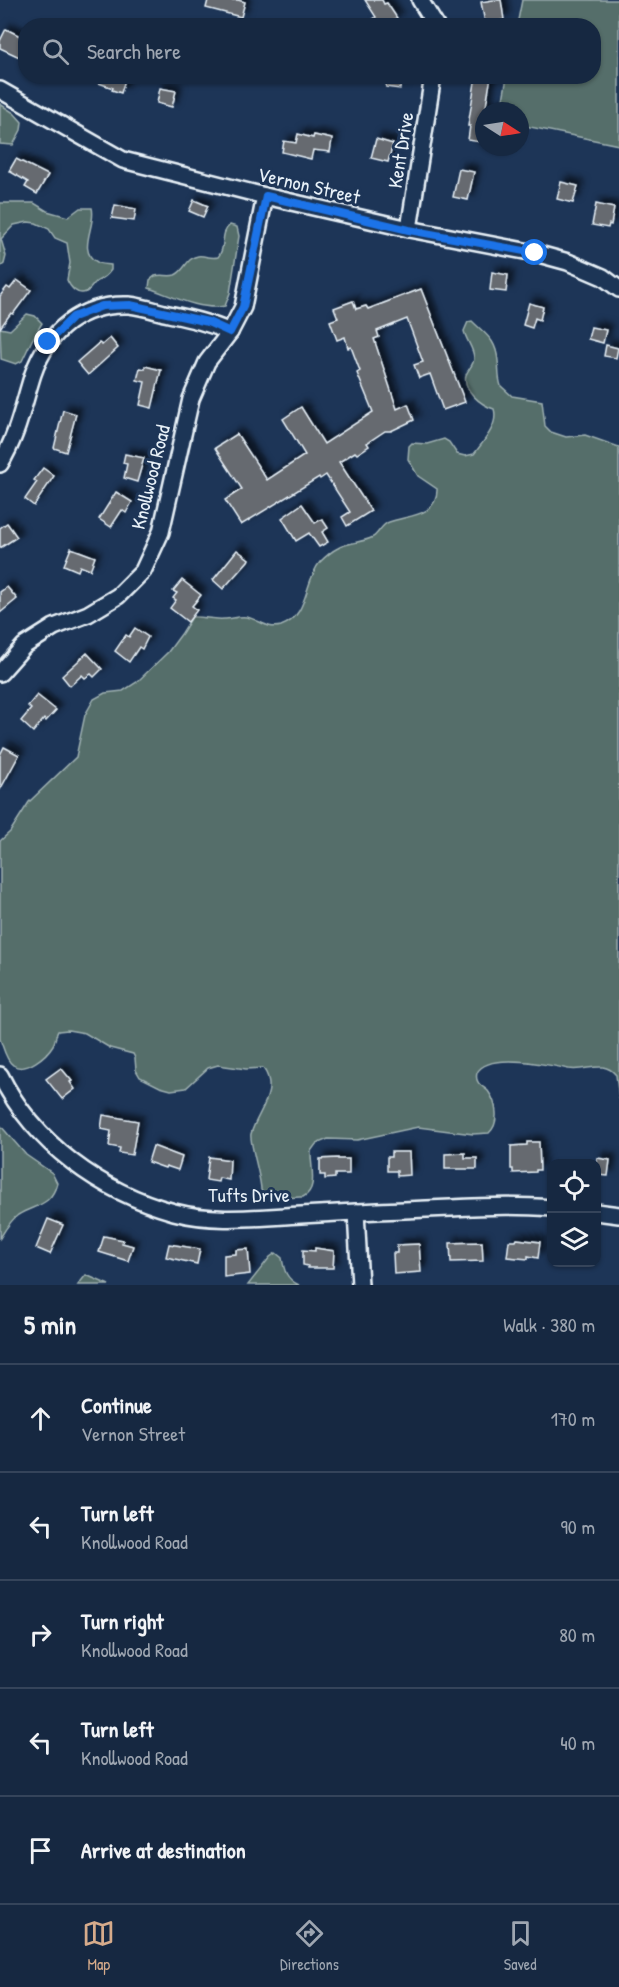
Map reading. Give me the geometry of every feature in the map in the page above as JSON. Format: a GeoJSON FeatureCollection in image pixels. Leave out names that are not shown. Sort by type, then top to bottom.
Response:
{"type":"FeatureCollection","features":[{"type":"Feature","properties":{"kind":"street"},"geometry":{"type":"LineString","coordinates":[[420,0],[431,18]]}},
{"type":"Feature","properties":{"kind":"street","name":"Kent Drive"},"geometry":{"type":"LineString","coordinates":[[409,230],[432,84]]}},
{"type":"Feature","properties":{"kind":"street","name":"Vernon Street"},"geometry":{"type":"LineString","coordinates":[[0,90],[123,160],[409,230],[568,261],[603,277],[619,289]]}},
{"type":"Feature","properties":{"kind":"street","name":"Knollwood Road"},"geometry":{"type":"LineString","coordinates":[[0,673],[24,646],[54,627],[88,614],[118,596],[143,571],[161,532],[190,399],[207,362],[230,332],[243,307],[266,196]]}},
{"type":"Feature","properties":{"kind":"street"},"geometry":{"type":"LineString","coordinates":[[0,464],[8,451],[34,373],[48,342],[73,317],[102,306],[130,305],[208,322],[230,332]]}},
{"type":"Feature","properties":{"kind":"street","name":"Tufts Drive"},"geometry":{"type":"LineString","coordinates":[[0,1076],[9,1094],[43,1137],[79,1168],[125,1195],[176,1212],[233,1219],[496,1206],[547,1208]]}},
{"type":"Feature","properties":{"kind":"street"},"geometry":{"type":"LineString","coordinates":[[356,1212],[360,1285]]}},
{"type":"Feature","properties":{"kind":"street"},"geometry":{"type":"LineString","coordinates":[[601,1213],[619,1215]]}},
{"type":"Feature","properties":{"kind":"green space"},"geometry":{"type":"Polygon","coordinates":[[[522,0],[619,0],[619,145],[529,127],[529,102],[503,102],[506,84],[601,84],[601,18],[518,18],[522,0]]]}},
{"type":"Feature","properties":{"kind":"green space"},"geometry":{"type":"Polygon","coordinates":[[[0,104],[14,113],[22,122],[21,130],[13,145],[0,144],[0,104]]]}},
{"type":"Feature","properties":{"kind":"green space"},"geometry":{"type":"Polygon","coordinates":[[[0,203],[34,203],[47,211],[68,217],[80,208],[92,208],[88,251],[91,257],[99,263],[111,265],[111,270],[87,291],[77,292],[67,280],[70,263],[67,243],[55,238],[49,229],[28,222],[14,225],[1,239],[6,256],[4,264],[0,267],[0,203]]]}},
{"type":"Feature","properties":{"kind":"green space"},"geometry":{"type":"Polygon","coordinates":[[[230,225],[237,227],[239,236],[230,293],[225,306],[196,305],[149,288],[150,280],[155,276],[175,275],[194,257],[218,257],[221,253],[225,232],[230,225]]]}},
{"type":"Feature","properties":{"kind":"green space"},"geometry":{"type":"Polygon","coordinates":[[[27,314],[35,316],[42,323],[22,361],[16,364],[1,359],[0,328],[10,330],[27,314]]]}},
{"type":"Feature","properties":{"kind":"green space"},"geometry":{"type":"Polygon","coordinates":[[[472,321],[490,338],[495,347],[501,386],[512,396],[542,401],[545,426],[551,432],[566,437],[585,435],[619,447],[619,1099],[616,1075],[606,1068],[569,1069],[520,1061],[493,1063],[483,1066],[476,1077],[488,1091],[495,1107],[495,1124],[489,1133],[473,1134],[418,1127],[357,1140],[328,1139],[316,1144],[311,1151],[313,1177],[308,1193],[303,1197],[274,1198],[264,1194],[261,1190],[251,1138],[268,1093],[268,1077],[263,1068],[246,1069],[218,1065],[208,1068],[186,1088],[171,1090],[140,1077],[133,1054],[110,1048],[85,1033],[68,1030],[58,1031],[50,1049],[36,1062],[24,1067],[11,1063],[0,1039],[0,841],[10,832],[29,802],[76,757],[85,715],[94,699],[105,693],[123,691],[137,682],[168,652],[192,617],[227,619],[246,617],[271,627],[281,626],[297,614],[315,570],[329,554],[342,546],[373,537],[387,523],[420,513],[432,505],[437,489],[418,476],[408,459],[409,446],[412,443],[427,444],[444,439],[449,442],[457,454],[465,456],[474,454],[489,433],[494,421],[494,409],[474,396],[467,386],[466,375],[474,358],[464,331],[468,322],[472,321]]]}},
{"type":"Feature","properties":{"kind":"green space"},"geometry":{"type":"Polygon","coordinates":[[[0,1125],[26,1155],[52,1173],[57,1183],[47,1201],[18,1215],[0,1238],[0,1125]]]}},
{"type":"Feature","properties":{"kind":"green space"},"geometry":{"type":"Polygon","coordinates":[[[276,1253],[282,1258],[288,1277],[299,1285],[248,1285],[270,1257],[276,1253]]]}},
{"type":"Feature","properties":{"kind":"green space"},"geometry":{"type":"Polygon","coordinates":[[[86,1275],[109,1285],[78,1285],[86,1275]]]}},
{"type":"Feature","properties":{"kind":"building"},"geometry":{"type":"Polygon","coordinates":[[[208,0],[245,2],[241,17],[206,8],[208,0]]]}},
{"type":"Feature","properties":{"kind":"building"},"geometry":{"type":"Polygon","coordinates":[[[365,0],[382,0],[384,4],[387,3],[397,18],[375,18],[365,0]]]}},
{"type":"Feature","properties":{"kind":"building"},"geometry":{"type":"Polygon","coordinates":[[[501,0],[504,18],[484,18],[481,2],[501,0]]]}},
{"type":"Feature","properties":{"kind":"building"},"geometry":{"type":"Polygon","coordinates":[[[6,29],[18,35],[18,56],[0,48],[0,41],[6,29]]]}},
{"type":"Feature","properties":{"kind":"building"},"geometry":{"type":"Polygon","coordinates":[[[101,84],[124,84],[121,93],[112,90],[113,88],[101,84]]]}},
{"type":"Feature","properties":{"kind":"building"},"geometry":{"type":"Polygon","coordinates":[[[387,84],[401,84],[400,89],[386,87],[387,84]]]}},
{"type":"Feature","properties":{"kind":"building"},"geometry":{"type":"Polygon","coordinates":[[[475,84],[490,84],[487,102],[475,102],[475,141],[468,140],[470,126],[468,126],[475,84]]]}},
{"type":"Feature","properties":{"kind":"building"},"geometry":{"type":"Polygon","coordinates":[[[160,88],[176,91],[172,107],[157,103],[160,88]]]}},
{"type":"Feature","properties":{"kind":"building"},"geometry":{"type":"Polygon","coordinates":[[[298,134],[332,139],[330,152],[313,150],[311,159],[282,152],[284,141],[296,143],[298,134]]]}},
{"type":"Feature","properties":{"kind":"building"},"geometry":{"type":"Polygon","coordinates":[[[376,139],[393,144],[388,162],[371,158],[376,139]]]}},
{"type":"Feature","properties":{"kind":"building"},"geometry":{"type":"Polygon","coordinates":[[[16,159],[48,175],[37,194],[25,187],[28,182],[9,171],[16,159]]]}},
{"type":"Feature","properties":{"kind":"building"},"geometry":{"type":"Polygon","coordinates":[[[459,169],[474,172],[468,200],[453,197],[459,169]]]}},
{"type":"Feature","properties":{"kind":"building"},"geometry":{"type":"Polygon","coordinates":[[[561,182],[578,186],[573,203],[557,199],[561,182]]]}},
{"type":"Feature","properties":{"kind":"building"},"geometry":{"type":"Polygon","coordinates":[[[194,200],[208,206],[203,217],[189,211],[194,200]]]}},
{"type":"Feature","properties":{"kind":"building"},"geometry":{"type":"Polygon","coordinates":[[[596,204],[614,208],[611,225],[609,224],[608,228],[592,225],[596,204]]]}},
{"type":"Feature","properties":{"kind":"building"},"geometry":{"type":"Polygon","coordinates":[[[115,205],[136,209],[134,221],[112,218],[115,205]]]}},
{"type":"Feature","properties":{"kind":"building"},"geometry":{"type":"Polygon","coordinates":[[[492,272],[508,275],[506,292],[490,290],[492,272]]]}},
{"type":"Feature","properties":{"kind":"building"},"geometry":{"type":"Polygon","coordinates":[[[17,280],[31,290],[0,328],[0,296],[17,280]]]}},
{"type":"Feature","properties":{"kind":"building"},"geometry":{"type":"Polygon","coordinates":[[[421,289],[465,402],[443,410],[430,374],[419,378],[414,365],[423,362],[407,319],[377,331],[379,337],[374,339],[397,409],[408,404],[414,420],[391,431],[385,431],[367,443],[369,446],[339,462],[371,511],[347,526],[342,517],[350,512],[326,475],[320,479],[319,477],[241,525],[225,500],[242,489],[215,448],[237,434],[267,480],[305,455],[283,419],[301,407],[324,444],[373,412],[357,373],[360,371],[351,347],[348,348],[345,337],[337,340],[330,321],[338,318],[334,308],[353,301],[356,309],[366,306],[368,309],[421,289]]]}},
{"type":"Feature","properties":{"kind":"building"},"geometry":{"type":"Polygon","coordinates":[[[529,303],[543,307],[540,320],[535,318],[532,328],[523,325],[529,303]]]}},
{"type":"Feature","properties":{"kind":"building"},"geometry":{"type":"Polygon","coordinates":[[[591,327],[606,330],[603,343],[588,339],[591,327]]]}},
{"type":"Feature","properties":{"kind":"building"},"geometry":{"type":"Polygon","coordinates":[[[110,338],[118,348],[88,375],[77,362],[99,343],[102,345],[110,338]]]}},
{"type":"Feature","properties":{"kind":"building"},"geometry":{"type":"Polygon","coordinates":[[[606,345],[618,348],[616,358],[604,356],[606,345]]]}},
{"type":"Feature","properties":{"kind":"building"},"geometry":{"type":"Polygon","coordinates":[[[145,366],[161,370],[152,408],[140,405],[145,382],[137,380],[140,368],[145,369],[145,366]]]}},
{"type":"Feature","properties":{"kind":"building"},"geometry":{"type":"Polygon","coordinates":[[[63,410],[76,414],[66,452],[54,448],[63,410]]]}},
{"type":"Feature","properties":{"kind":"building"},"geometry":{"type":"Polygon","coordinates":[[[125,454],[144,458],[137,482],[124,478],[127,464],[123,463],[125,454]]]}},
{"type":"Feature","properties":{"kind":"building"},"geometry":{"type":"Polygon","coordinates":[[[43,468],[54,476],[34,506],[25,499],[37,482],[34,480],[43,468]]]}},
{"type":"Feature","properties":{"kind":"building"},"geometry":{"type":"Polygon","coordinates":[[[116,492],[132,502],[126,513],[122,510],[111,527],[99,519],[116,492]]]}},
{"type":"Feature","properties":{"kind":"building"},"geometry":{"type":"Polygon","coordinates":[[[302,504],[315,523],[322,519],[328,528],[322,532],[328,542],[319,547],[309,533],[296,541],[282,518],[302,504]]]}},
{"type":"Feature","properties":{"kind":"building"},"geometry":{"type":"Polygon","coordinates":[[[7,523],[17,537],[0,548],[0,528],[7,523]]]}},
{"type":"Feature","properties":{"kind":"building"},"geometry":{"type":"Polygon","coordinates":[[[71,548],[95,557],[90,570],[80,566],[78,571],[64,565],[71,548]]]}},
{"type":"Feature","properties":{"kind":"building"},"geometry":{"type":"Polygon","coordinates":[[[237,550],[249,559],[223,589],[213,580],[237,550]]]}},
{"type":"Feature","properties":{"kind":"building"},"geometry":{"type":"Polygon","coordinates":[[[182,580],[201,595],[192,606],[197,610],[188,622],[170,608],[176,600],[173,598],[177,593],[173,591],[182,580]]]}},
{"type":"Feature","properties":{"kind":"building"},"geometry":{"type":"Polygon","coordinates":[[[7,587],[17,599],[0,613],[0,592],[7,587]]]}},
{"type":"Feature","properties":{"kind":"building"},"geometry":{"type":"Polygon","coordinates":[[[135,628],[148,637],[142,649],[139,647],[129,662],[115,651],[126,635],[129,637],[135,628]]]}},
{"type":"Feature","properties":{"kind":"building"},"geometry":{"type":"Polygon","coordinates":[[[87,653],[102,669],[94,677],[91,674],[85,678],[82,675],[70,686],[62,676],[87,653]]]}},
{"type":"Feature","properties":{"kind":"building"},"geometry":{"type":"Polygon","coordinates":[[[37,695],[56,710],[33,732],[21,721],[31,709],[28,706],[37,695]]]}},
{"type":"Feature","properties":{"kind":"building"},"geometry":{"type":"Polygon","coordinates":[[[4,747],[19,755],[0,790],[0,755],[4,747]]]}},
{"type":"Feature","properties":{"kind":"building"},"geometry":{"type":"Polygon","coordinates":[[[61,1068],[72,1081],[70,1082],[75,1089],[62,1099],[46,1079],[61,1068]]]}},
{"type":"Feature","properties":{"kind":"building"},"geometry":{"type":"Polygon","coordinates":[[[103,1115],[138,1121],[132,1155],[119,1153],[120,1148],[109,1146],[111,1131],[101,1129],[103,1115]]]}},
{"type":"Feature","properties":{"kind":"building"},"geometry":{"type":"Polygon","coordinates":[[[527,1142],[539,1142],[540,1170],[513,1173],[511,1146],[527,1145],[527,1142]]]}},
{"type":"Feature","properties":{"kind":"building"},"geometry":{"type":"Polygon","coordinates":[[[153,1146],[182,1157],[178,1170],[148,1162],[153,1146]]]}},
{"type":"Feature","properties":{"kind":"building"},"geometry":{"type":"Polygon","coordinates":[[[391,1152],[409,1152],[410,1175],[397,1176],[397,1171],[387,1171],[387,1157],[391,1157],[391,1152]]]}},
{"type":"Feature","properties":{"kind":"building"},"geometry":{"type":"Polygon","coordinates":[[[465,1153],[465,1158],[477,1158],[477,1169],[445,1169],[445,1154],[465,1153]]]}},
{"type":"Feature","properties":{"kind":"building"},"geometry":{"type":"Polygon","coordinates":[[[209,1157],[230,1160],[229,1180],[219,1178],[218,1182],[206,1180],[209,1157]]]}},
{"type":"Feature","properties":{"kind":"building"},"geometry":{"type":"Polygon","coordinates":[[[597,1158],[610,1160],[608,1176],[601,1175],[601,1159],[597,1158]]]}},
{"type":"Feature","properties":{"kind":"building"},"geometry":{"type":"Polygon","coordinates":[[[320,1159],[349,1159],[349,1174],[335,1174],[335,1178],[325,1179],[325,1175],[320,1175],[320,1159]]]}},
{"type":"Feature","properties":{"kind":"building"},"geometry":{"type":"Polygon","coordinates":[[[48,1219],[63,1225],[50,1254],[36,1248],[48,1219]]]}},
{"type":"Feature","properties":{"kind":"building"},"geometry":{"type":"Polygon","coordinates":[[[104,1236],[123,1240],[122,1243],[133,1246],[128,1261],[99,1252],[104,1236]]]}},
{"type":"Feature","properties":{"kind":"building"},"geometry":{"type":"Polygon","coordinates":[[[517,1239],[540,1242],[538,1258],[507,1257],[509,1241],[517,1239]]]}},
{"type":"Feature","properties":{"kind":"building"},"geometry":{"type":"Polygon","coordinates":[[[482,1242],[483,1261],[451,1262],[450,1243],[482,1242]]]}},
{"type":"Feature","properties":{"kind":"building"},"geometry":{"type":"Polygon","coordinates":[[[169,1244],[200,1249],[197,1264],[166,1257],[169,1244]]]}},
{"type":"Feature","properties":{"kind":"building"},"geometry":{"type":"Polygon","coordinates":[[[419,1244],[421,1272],[394,1274],[393,1253],[397,1253],[397,1245],[419,1244]]]}},
{"type":"Feature","properties":{"kind":"building"},"geometry":{"type":"Polygon","coordinates":[[[315,1248],[334,1251],[333,1268],[308,1268],[303,1265],[303,1250],[315,1251],[315,1248]]]}},
{"type":"Feature","properties":{"kind":"building"},"geometry":{"type":"Polygon","coordinates":[[[248,1249],[250,1274],[224,1277],[224,1255],[236,1254],[236,1250],[248,1249]]]}},
{"type":"Feature","properties":{"kind":"route"},"geometry":{"type":"LineString","coordinates":[[48,342],[73,317],[102,306],[130,305],[208,322],[230,332],[243,307],[266,196],[409,230],[535,253]]}}]}
